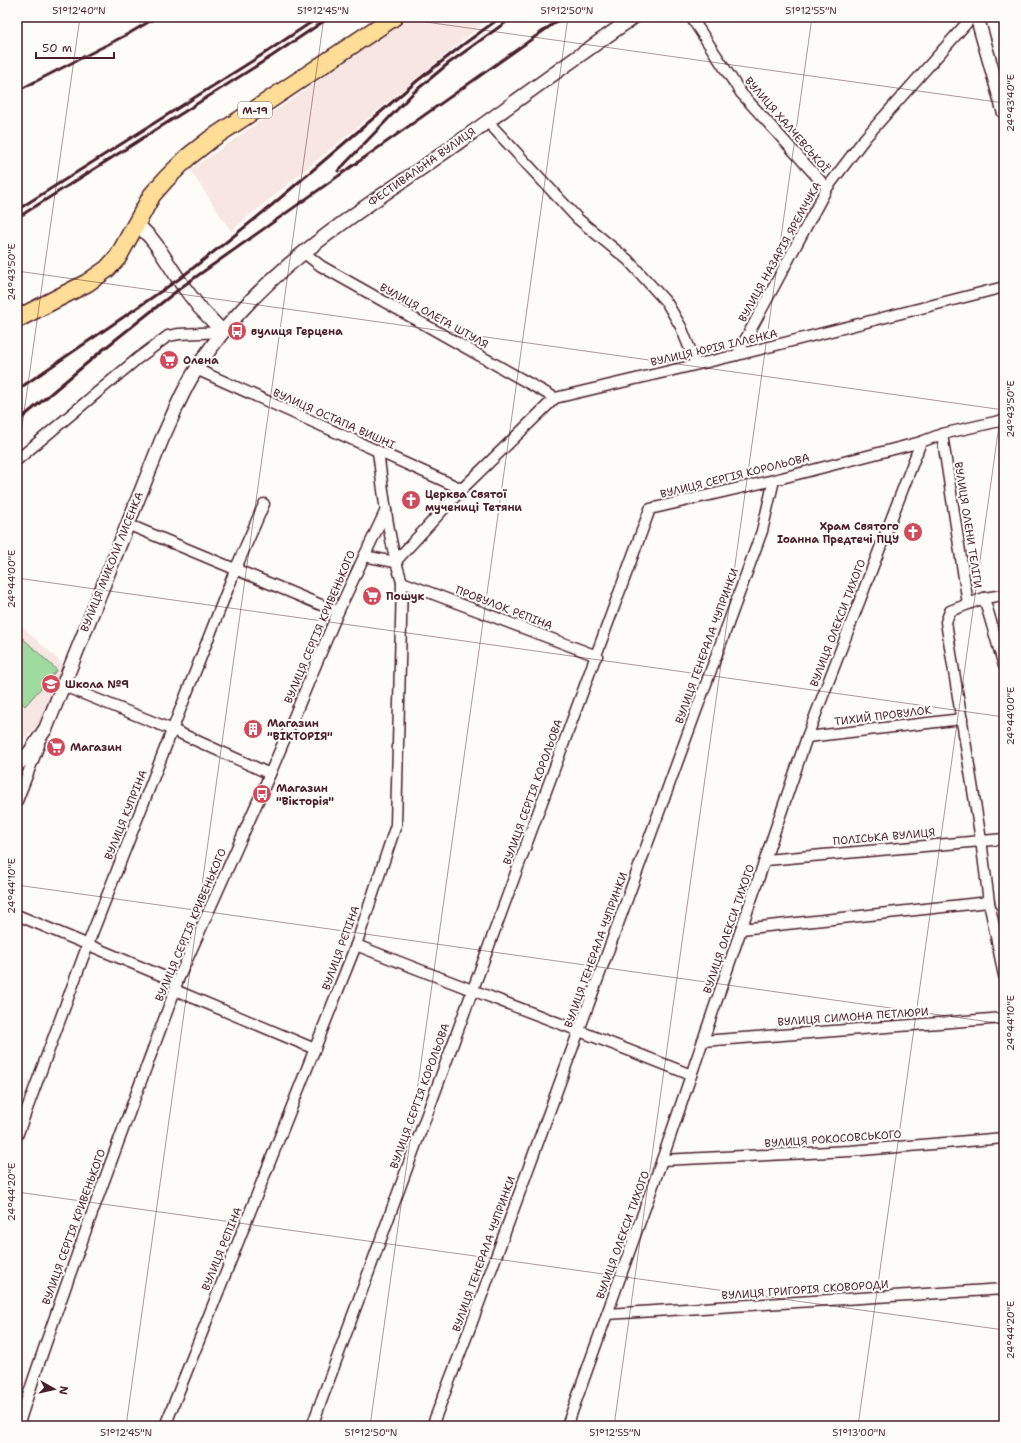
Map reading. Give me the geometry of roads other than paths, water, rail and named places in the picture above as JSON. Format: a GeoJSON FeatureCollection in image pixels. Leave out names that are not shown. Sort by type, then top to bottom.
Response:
{"type":"FeatureCollection","features":[{"type":"Feature","properties":{"kind":"highway","name":"М-19"},"geometry":{"type":"LineString","coordinates":[[17,319],[87,283],[107,270],[118,257],[152,195],[188,157],[211,139],[394,17]]}},
{"type":"Feature","properties":{"kind":"street","name":"ФЕСТИВАЛЬНА ВУЛИЦЯ"},"geometry":{"type":"LineString","coordinates":[[223,332],[277,274],[304,252],[360,210],[488,122],[567,63],[634,17]]}},
{"type":"Feature","properties":{"kind":"street","name":"ВУЛИЦЯ ХАЛЧЕВСЬКОЇ"},"geometry":{"type":"LineString","coordinates":[[691,17],[741,93],[827,188]]}},
{"type":"Feature","properties":{"kind":"street","name":"ВУЛИЦЯ НАЗАРІЯ ЯРЕМЧУКА"},"geometry":{"type":"LineString","coordinates":[[737,355],[827,188],[865,138],[972,17]]}},
{"type":"Feature","properties":{"kind":"street"},"geometry":{"type":"LineString","coordinates":[[978,17],[1004,112]]}},
{"type":"Feature","properties":{"kind":"street"},"geometry":{"type":"LineString","coordinates":[[488,122],[578,219],[628,260],[667,303],[681,327],[696,364]]}},
{"type":"Feature","properties":{"kind":"street"},"geometry":{"type":"LineString","coordinates":[[136,223],[157,246],[183,286],[199,307],[223,332]]}},
{"type":"Feature","properties":{"kind":"street","name":"ВУЛИЦЯ ОЛЕГА ШТУЛЯ"},"geometry":{"type":"LineString","coordinates":[[304,252],[321,266],[555,398]]}},
{"type":"Feature","properties":{"kind":"street","name":"ВУЛИЦЯ ЮРІЯ ІЛЛЄНКА"},"geometry":{"type":"LineString","coordinates":[[555,398],[737,355],[1004,287]]}},
{"type":"Feature","properties":{"kind":"street"},"geometry":{"type":"LineString","coordinates":[[17,460],[138,359],[168,336],[223,332]]}},
{"type":"Feature","properties":{"kind":"street","name":"ВУЛИЦЯ МИКОЛИ ЛИСЕНКА"},"geometry":{"type":"LineString","coordinates":[[17,801],[165,432],[180,398],[196,369],[223,332]]}},
{"type":"Feature","properties":{"kind":"street","name":"ВУЛИЦЯ ОСТАПА ВИШНІ"},"geometry":{"type":"LineString","coordinates":[[196,369],[462,489]]}},
{"type":"Feature","properties":{"kind":"street"},"geometry":{"type":"LineString","coordinates":[[364,556],[395,562],[462,489],[555,398]]}},
{"type":"Feature","properties":{"kind":"street","name":"ВУЛИЦЯ СЕРГІЯ КОРОЛЬОВА"},"geometry":{"type":"LineString","coordinates":[[312,1426],[650,509],[774,480],[921,442],[942,434],[1004,420]]}},
{"type":"Feature","properties":{"kind":"street","name":"ВУЛИЦЯ ОЛЕНИ ТЕЛІГИ"},"geometry":{"type":"LineString","coordinates":[[942,434],[968,604],[984,598],[1004,595]]}},
{"type":"Feature","properties":{"kind":"street","name":"ВУЛИЦЯ ОЛЕКСИ ТИХОГО"},"geometry":{"type":"LineString","coordinates":[[567,1426],[662,1160],[807,737],[921,442]]}},
{"type":"Feature","properties":{"kind":"street","name":"ВУЛИЦЯ РЄПІНА"},"geometry":{"type":"LineString","coordinates":[[166,1426],[356,945],[396,825],[402,582],[395,562],[378,452]]}},
{"type":"Feature","properties":{"kind":"street","name":"ВУЛИЦЯ ГЕНЕРАЛА ЧУПРИНКИ"},"geometry":{"type":"LineString","coordinates":[[432,1426],[474,1318],[759,538],[774,480]]}},
{"type":"Feature","properties":{"kind":"street","name":"ВУЛИЦЯ КУПРІНА"},"geometry":{"type":"LineString","coordinates":[[17,1136],[88,944],[236,568],[264,504]]}},
{"type":"Feature","properties":{"kind":"street","name":"ВУЛИЦЯ СЕРГІЯ КРИВЕНЬКОГО"},"geometry":{"type":"LineString","coordinates":[[18,1426],[39,1361],[176,986],[270,774],[338,612],[386,510]]}},
{"type":"Feature","properties":{"kind":"street"},"geometry":{"type":"LineString","coordinates":[[127,524],[236,568],[338,612]]}},
{"type":"Feature","properties":{"kind":"street","name":"ПРОВУЛОК РЄПІНА"},"geometry":{"type":"LineString","coordinates":[[402,582],[597,656]]}},
{"type":"Feature","properties":{"kind":"street","name":"ВУЛИЦЯ ОЛЕНИ ТЕЛІГИ"},"geometry":{"type":"LineString","coordinates":[[984,598],[1004,666]]}},
{"type":"Feature","properties":{"kind":"street"},"geometry":{"type":"LineString","coordinates":[[968,604],[950,611],[946,622],[981,840],[989,902],[1004,976]]}},
{"type":"Feature","properties":{"kind":"street"},"geometry":{"type":"LineString","coordinates":[[64,686],[173,730],[270,774]]}},
{"type":"Feature","properties":{"kind":"street","name":"ТИХИЙ ПРОВУЛОК"},"geometry":{"type":"LineString","coordinates":[[807,737],[962,719]]}},
{"type":"Feature","properties":{"kind":"street"},"geometry":{"type":"LineString","coordinates":[[17,765],[30,752],[46,728]]}},
{"type":"Feature","properties":{"kind":"street","name":"ПОЛІСЬКА ВУЛИЦЯ"},"geometry":{"type":"LineString","coordinates":[[766,860],[1004,839]]}},
{"type":"Feature","properties":{"kind":"street"},"geometry":{"type":"LineString","coordinates":[[741,929],[989,902]]}},
{"type":"Feature","properties":{"kind":"street"},"geometry":{"type":"LineString","coordinates":[[17,915],[88,944],[314,1049]]}},
{"type":"Feature","properties":{"kind":"street"},"geometry":{"type":"LineString","coordinates":[[356,945],[472,991],[579,1030],[691,1075]]}},
{"type":"Feature","properties":{"kind":"street","name":"ВУЛИЦЯ СИМОНА ПЕТЛЮРИ"},"geometry":{"type":"LineString","coordinates":[[703,1040],[1004,1018]]}},
{"type":"Feature","properties":{"kind":"street","name":"ВУЛИЦЯ РОКОСОВСЬКОГО"},"geometry":{"type":"LineString","coordinates":[[662,1160],[850,1151],[1004,1138]]}},
{"type":"Feature","properties":{"kind":"street","name":"ВУЛИЦЯ ГРИГОРІЯ СКОВОРОДИ"},"geometry":{"type":"LineString","coordinates":[[607,1314],[1004,1289]]}},
{"type":"Feature","properties":{"kind":"railway"},"geometry":{"type":"LineString","coordinates":[[17,91],[128,34],[157,17]]}},
{"type":"Feature","properties":{"kind":"railway"},"geometry":{"type":"LineString","coordinates":[[17,210],[265,53],[319,17]]}},
{"type":"Feature","properties":{"kind":"railway"},"geometry":{"type":"LineString","coordinates":[[17,218],[272,56],[330,17]]}},
{"type":"Feature","properties":{"kind":"railway"},"geometry":{"type":"LineString","coordinates":[[17,390],[179,279],[272,205],[417,81],[501,17]]}},
{"type":"Feature","properties":{"kind":"railway"},"geometry":{"type":"LineString","coordinates":[[338,171],[413,93],[449,63],[513,17]]}},
{"type":"Feature","properties":{"kind":"railway"},"geometry":{"type":"LineString","coordinates":[[17,422],[105,348],[183,286],[563,17]]}},
{"type":"Feature","properties":{"kind":"place","name":"вулиця Герцена"},"geometry":{"type":"Point","coordinates":[237,331]}},
{"type":"Feature","properties":{"kind":"place","name":"Олена"},"geometry":{"type":"Point","coordinates":[169,360]}},
{"type":"Feature","properties":{"kind":"place","name":"Церква Святої мучениці Тетяни"},"geometry":{"type":"Point","coordinates":[411,500]}},
{"type":"Feature","properties":{"kind":"place","name":"Храм Святого Іоанна Предтечі ПЦУ"},"geometry":{"type":"Point","coordinates":[913,532]}},
{"type":"Feature","properties":{"kind":"place","name":"Пошук"},"geometry":{"type":"Point","coordinates":[372,596]}},
{"type":"Feature","properties":{"kind":"place","name":"Школа №9"},"geometry":{"type":"Point","coordinates":[51,684]}},
{"type":"Feature","properties":{"kind":"place","name":"Магазин \"ВІКТОРІЯ\""},"geometry":{"type":"Point","coordinates":[253,729]}},
{"type":"Feature","properties":{"kind":"place","name":"Магазин"},"geometry":{"type":"Point","coordinates":[56,747]}},
{"type":"Feature","properties":{"kind":"place","name":"Магазин \"Вікторія\""},"geometry":{"type":"Point","coordinates":[262,794]}}]}
